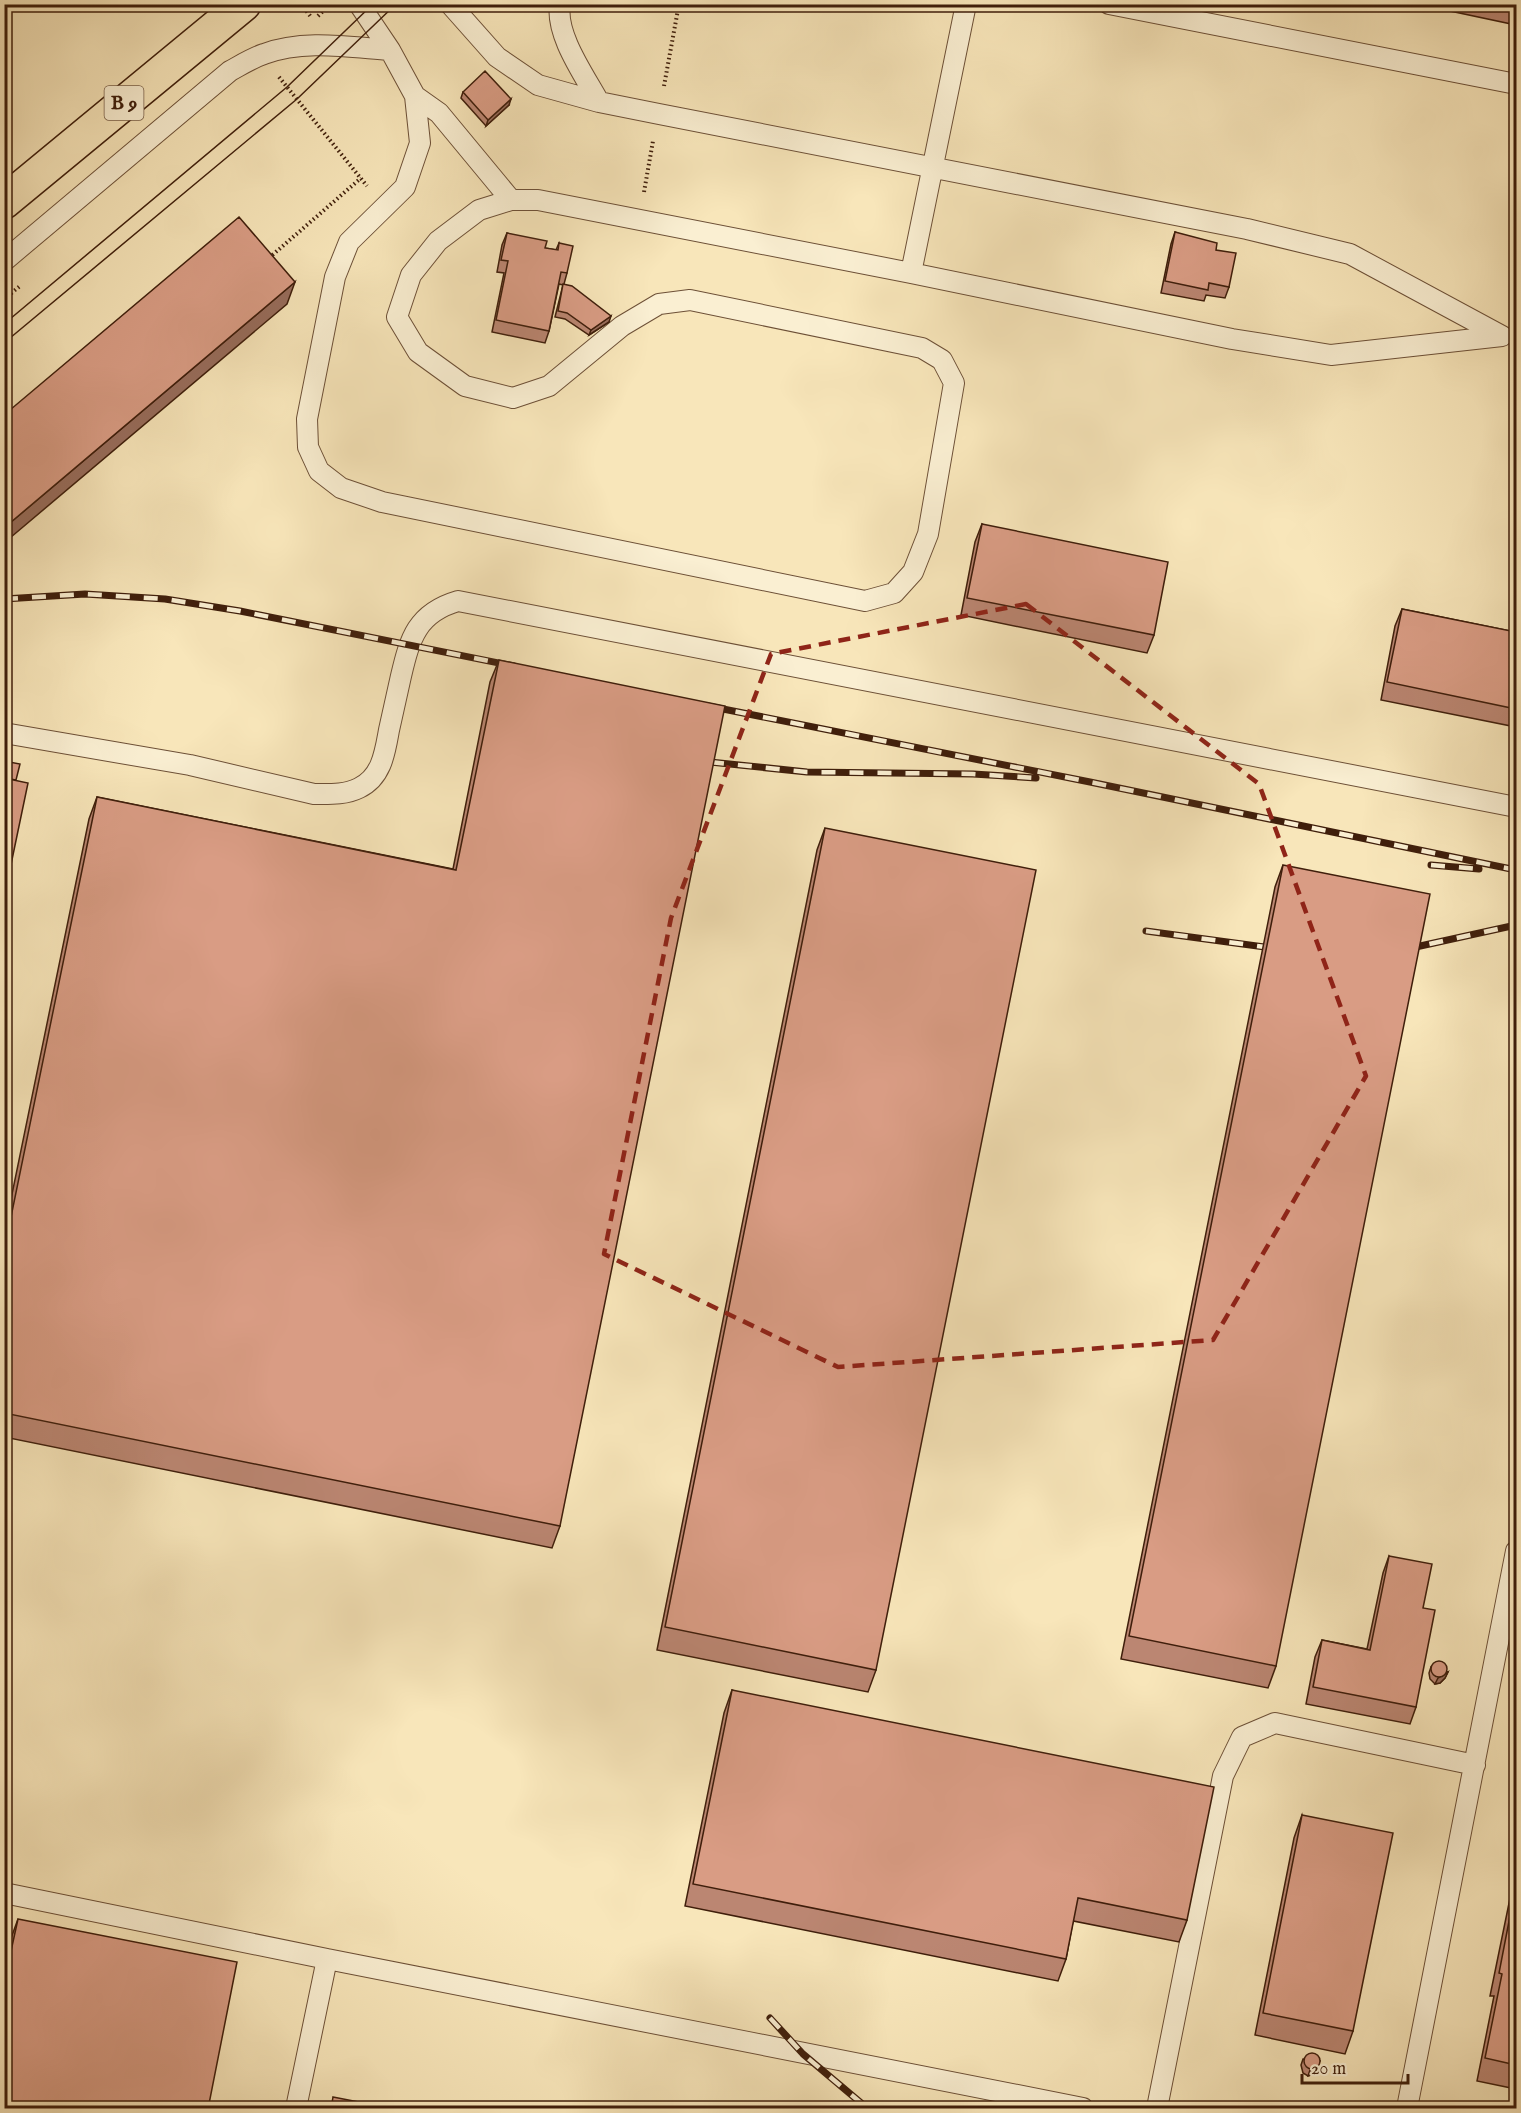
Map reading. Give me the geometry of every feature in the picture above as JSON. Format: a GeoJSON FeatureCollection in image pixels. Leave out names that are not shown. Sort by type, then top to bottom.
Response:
{"type":"FeatureCollection","features":[{"type":"Feature","properties":{"kind":"main road","name":"B 9"},"geometry":{"type":"LineString","coordinates":[[4,202],[244,4]]}},
{"type":"Feature","properties":{"kind":"lane"},"geometry":{"type":"LineString","coordinates":[[359,4],[390,50],[415,96],[420,143],[405,187],[349,242],[335,277],[307,419],[308,447],[319,471],[340,488],[382,502],[865,601],[894,592],[913,572],[928,534],[954,383],[942,360],[922,348],[690,300],[659,304],[622,326],[549,386],[513,398],[465,386],[418,352],[397,317],[411,275],[438,241],[479,210],[511,200],[538,201],[911,273],[1232,339],[1331,355],[1509,338]]}},
{"type":"Feature","properties":{"kind":"lane"},"geometry":{"type":"LineString","coordinates":[[450,4],[497,57],[538,85],[599,102],[1247,229],[1350,254],[1509,338]]}},
{"type":"Feature","properties":{"kind":"lane"},"geometry":{"type":"LineString","coordinates":[[560,4],[559,10],[566,40],[599,102]]}},
{"type":"Feature","properties":{"kind":"lane"},"geometry":{"type":"LineString","coordinates":[[911,273],[966,4]]}},
{"type":"Feature","properties":{"kind":"lane"},"geometry":{"type":"LineString","coordinates":[[1109,4],[1516,84]]}},
{"type":"Feature","properties":{"kind":"lane"},"geometry":{"type":"LineString","coordinates":[[4,261],[230,71],[263,54],[294,46],[390,50]]}},
{"type":"Feature","properties":{"kind":"lane"},"geometry":{"type":"LineString","coordinates":[[415,96],[439,113],[511,200]]}},
{"type":"Feature","properties":{"kind":"lane"},"geometry":{"type":"LineString","coordinates":[[4,733],[190,765],[314,794],[334,795],[358,789],[371,780],[383,762],[406,654],[416,629],[441,606],[458,601],[1516,807]]}},
{"type":"Feature","properties":{"kind":"lane"},"geometry":{"type":"LineString","coordinates":[[1407,2109],[1516,1551]]}},
{"type":"Feature","properties":{"kind":"lane"},"geometry":{"type":"LineString","coordinates":[[1157,2109],[1223,1776],[1242,1737],[1275,1723],[1474,1765]]}},
{"type":"Feature","properties":{"kind":"lane"},"geometry":{"type":"LineString","coordinates":[[4,1893],[1007,2101],[1083,2109]]}},
{"type":"Feature","properties":{"kind":"lane"},"geometry":{"type":"LineString","coordinates":[[296,2109],[327,1959]]}},
{"type":"Feature","properties":{"kind":"path"},"geometry":{"type":"LineString","coordinates":[[301,4],[314,20]]}},
{"type":"Feature","properties":{"kind":"path"},"geometry":{"type":"LineString","coordinates":[[275,72],[385,207]]}},
{"type":"Feature","properties":{"kind":"path"},"geometry":{"type":"LineString","coordinates":[[262,265],[361,178]]}},
{"type":"Feature","properties":{"kind":"highlighted area"},"geometry":{"type":"Polygon","coordinates":[[[1026,604],[1259,784],[1366,1076],[1213,1340],[838,1367],[604,1254],[671,918],[771,654],[1026,604]]]}},
{"type":"Feature","properties":{"kind":"building"},"geometry":{"type":"Polygon","coordinates":[[[485,71],[511,99],[488,120],[463,92],[485,71]]]}},
{"type":"Feature","properties":{"kind":"building"},"geometry":{"type":"Polygon","coordinates":[[[239,217],[295,282],[4,528],[4,415],[239,217]]]}},
{"type":"Feature","properties":{"kind":"building"},"geometry":{"type":"Polygon","coordinates":[[[1175,232],[1217,243],[1216,250],[1236,253],[1229,287],[1209,283],[1208,290],[1165,281],[1175,232]]]}},
{"type":"Feature","properties":{"kind":"building"},"geometry":{"type":"Polygon","coordinates":[[[507,233],[547,241],[545,248],[558,250],[559,243],[573,246],[567,273],[561,272],[549,331],[496,320],[508,261],[501,260],[507,233]]]}},
{"type":"Feature","properties":{"kind":"building"},"geometry":{"type":"Polygon","coordinates":[[[563,284],[572,286],[611,316],[591,330],[567,313],[558,311],[563,284]]]}},
{"type":"Feature","properties":{"kind":"building"},"geometry":{"type":"Polygon","coordinates":[[[982,524],[1168,562],[1154,635],[967,598],[982,524]]]}},
{"type":"Feature","properties":{"kind":"building"},"geometry":{"type":"Polygon","coordinates":[[[1402,609],[1516,632],[1516,709],[1387,682],[1402,609]]]}},
{"type":"Feature","properties":{"kind":"building"},"geometry":{"type":"Polygon","coordinates":[[[499,660],[725,706],[560,1526],[4,1413],[4,1251],[97,797],[456,870],[499,660]]]}},
{"type":"Feature","properties":{"kind":"building"},"geometry":{"type":"Polygon","coordinates":[[[4,761],[20,764],[16,780],[4,778],[4,761]]]}},
{"type":"Feature","properties":{"kind":"building"},"geometry":{"type":"Polygon","coordinates":[[[4,778],[28,783],[4,898],[4,778]]]}},
{"type":"Feature","properties":{"kind":"building"},"geometry":{"type":"Polygon","coordinates":[[[825,828],[1036,870],[876,1670],[665,1627],[825,828]]]}},
{"type":"Feature","properties":{"kind":"building"},"geometry":{"type":"Polygon","coordinates":[[[1283,865],[1430,894],[1276,1666],[1129,1636],[1283,865]]]}},
{"type":"Feature","properties":{"kind":"building"},"geometry":{"type":"Polygon","coordinates":[[[1389,1556],[1432,1564],[1423,1608],[1435,1610],[1416,1707],[1313,1687],[1322,1640],[1370,1650],[1389,1556]]]}},
{"type":"Feature","properties":{"kind":"building"},"geometry":{"type":"Polygon","coordinates":[[[1436,1661],[1442,1661],[1447,1669],[1445,1675],[1436,1677],[1431,1672],[1431,1666],[1436,1661]]]}},
{"type":"Feature","properties":{"kind":"building"},"geometry":{"type":"Polygon","coordinates":[[[732,1690],[1214,1787],[1187,1920],[1078,1898],[1066,1959],[693,1884],[732,1690]]]}},
{"type":"Feature","properties":{"kind":"building"},"geometry":{"type":"Polygon","coordinates":[[[1302,1815],[1393,1833],[1353,2031],[1263,2013],[1302,1815]]]}},
{"type":"Feature","properties":{"kind":"building"},"geometry":{"type":"Polygon","coordinates":[[[1516,1885],[1516,2065],[1485,2058],[1502,1974],[1499,1973],[1516,1885]]]}},
{"type":"Feature","properties":{"kind":"building"},"geometry":{"type":"Polygon","coordinates":[[[18,1919],[237,1962],[208,2109],[4,2109],[4,1983],[18,1919]]]}},
{"type":"Feature","properties":{"kind":"building"},"geometry":{"type":"Polygon","coordinates":[[[1312,2053],[1318,2055],[1320,2061],[1318,2067],[1312,2069],[1306,2067],[1304,2061],[1306,2055],[1312,2053]]]}},
{"type":"Feature","properties":{"kind":"building"},"geometry":{"type":"Polygon","coordinates":[[[333,2097],[390,2108],[390,2109],[331,2109],[333,2097]]]}},
{"type":"Feature","properties":{"kind":"tram line"},"geometry":{"type":"LineString","coordinates":[[4,324],[287,87],[373,4]]}},
{"type":"Feature","properties":{"kind":"tram line"},"geometry":{"type":"LineString","coordinates":[[4,343],[297,99],[396,4]]}},
{"type":"Feature","properties":{"kind":"railway"},"geometry":{"type":"LineString","coordinates":[[4,599],[85,594],[165,599],[240,611],[514,666]]}},
{"type":"Feature","properties":{"kind":"railway"},"geometry":{"type":"LineString","coordinates":[[708,706],[1516,870]]}},
{"type":"Feature","properties":{"kind":"railway"},"geometry":{"type":"LineString","coordinates":[[710,762],[807,772],[973,774],[1036,778]]}},
{"type":"Feature","properties":{"kind":"railway"},"geometry":{"type":"LineString","coordinates":[[1431,865],[1479,869]]}},
{"type":"Feature","properties":{"kind":"railway"},"geometry":{"type":"LineString","coordinates":[[1402,950],[1516,925]]}},
{"type":"Feature","properties":{"kind":"railway"},"geometry":{"type":"LineString","coordinates":[[1146,931],[1280,949]]}},
{"type":"Feature","properties":{"kind":"railway"},"geometry":{"type":"LineString","coordinates":[[770,2018],[803,2054],[867,2108]]}}]}
